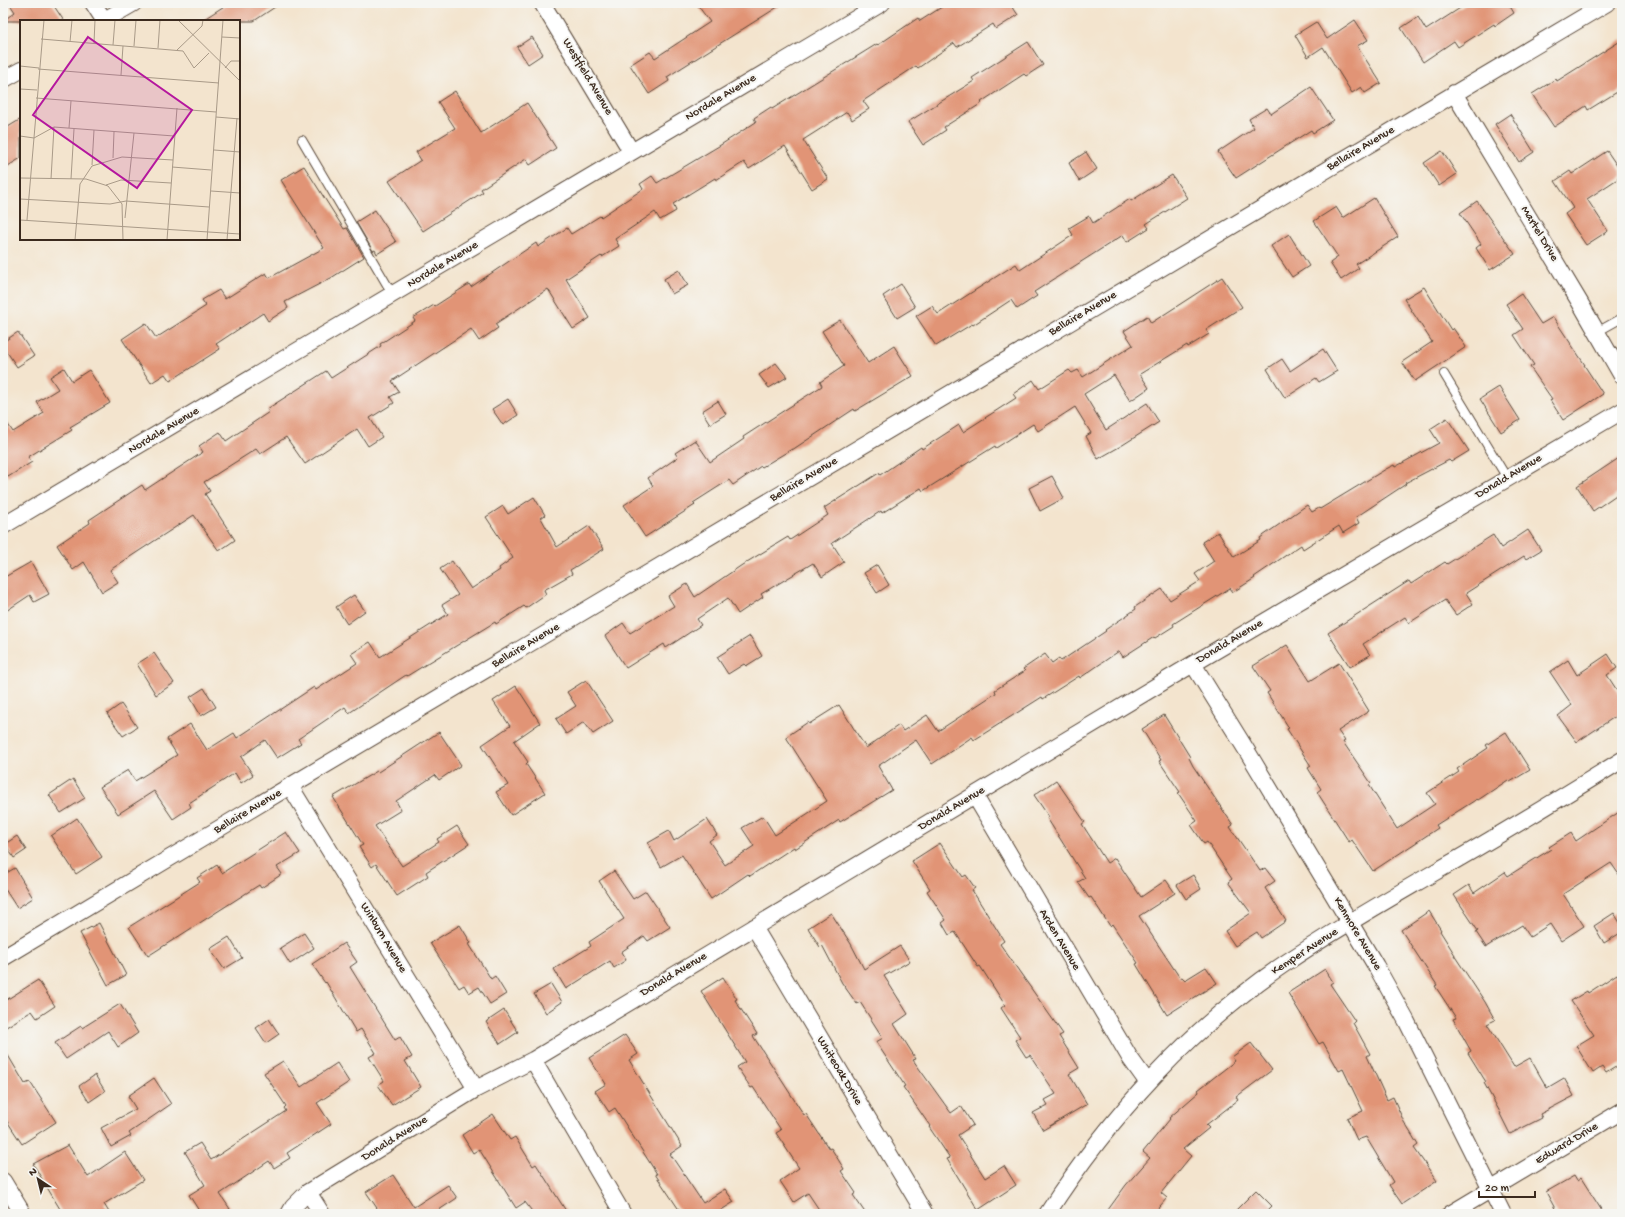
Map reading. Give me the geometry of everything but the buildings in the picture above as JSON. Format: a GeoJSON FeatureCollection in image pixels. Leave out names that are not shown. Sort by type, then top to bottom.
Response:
{"type":"FeatureCollection","features":[{"type":"Feature","properties":{"kind":"street"},"geometry":{"type":"LineString","coordinates":[[93,3],[102,20]]}},
{"type":"Feature","properties":{"kind":"street"},"geometry":{"type":"LineString","coordinates":[[105,20],[134,3]]}},
{"type":"Feature","properties":{"kind":"street","name":"Westfield Avenue"},"geometry":{"type":"LineString","coordinates":[[542,3],[631,151]]}},
{"type":"Feature","properties":{"kind":"street","name":"Nordale Avenue"},"geometry":{"type":"LineString","coordinates":[[3,526],[882,3]]}},
{"type":"Feature","properties":{"kind":"street","name":"Bellaire Avenue"},"geometry":{"type":"LineString","coordinates":[[3,958],[1607,3]]}},
{"type":"Feature","properties":{"kind":"street"},"geometry":{"type":"LineString","coordinates":[[3,80],[20,71]]}},
{"type":"Feature","properties":{"kind":"street","name":"Martel Drive"},"geometry":{"type":"LineString","coordinates":[[1454,94],[1622,376]]}},
{"type":"Feature","properties":{"kind":"street","name":"Donald Avenue"},"geometry":{"type":"LineString","coordinates":[[289,1214],[293,1207],[308,1192],[476,1089],[532,1060],[1193,664],[1622,411]]}},
{"type":"Feature","properties":{"kind":"street","name":"Kenmore Avenue"},"geometry":{"type":"LineString","coordinates":[[1193,664],[1247,751],[1406,1020],[1503,1214]]}},
{"type":"Feature","properties":{"kind":"street","name":"Kemper Avenue"},"geometry":{"type":"LineString","coordinates":[[1047,1214],[1071,1178],[1114,1122],[1148,1083],[1187,1043],[1236,1000],[1286,962],[1349,923],[1536,814],[1622,760]]}},
{"type":"Feature","properties":{"kind":"street","name":"Winburn Avenue"},"geometry":{"type":"LineString","coordinates":[[290,786],[476,1089]]}},
{"type":"Feature","properties":{"kind":"street","name":"Arden Avenue"},"geometry":{"type":"LineString","coordinates":[[975,796],[1130,1058],[1148,1083]]}},
{"type":"Feature","properties":{"kind":"street","name":"Whiteoak Drive"},"geometry":{"type":"LineString","coordinates":[[754,927],[777,968],[925,1214]]}},
{"type":"Feature","properties":{"kind":"street"},"geometry":{"type":"LineString","coordinates":[[532,1060],[623,1214]]}},
{"type":"Feature","properties":{"kind":"street","name":"Edward Drive"},"geometry":{"type":"LineString","coordinates":[[1450,1214],[1622,1111]]}},
{"type":"Feature","properties":{"kind":"street"},"geometry":{"type":"LineString","coordinates":[[3,1181],[23,1214]]}},
{"type":"Feature","properties":{"kind":"street"},"geometry":{"type":"LineString","coordinates":[[308,1192],[322,1214]]}},
{"type":"Feature","properties":{"kind":"lane"},"geometry":{"type":"LineString","coordinates":[[302,140],[393,295]]}},
{"type":"Feature","properties":{"kind":"lane"},"geometry":{"type":"LineString","coordinates":[[1597,332],[1622,318]]}},
{"type":"Feature","properties":{"kind":"lane"},"geometry":{"type":"LineString","coordinates":[[1444,374],[1507,478]]}}]}
